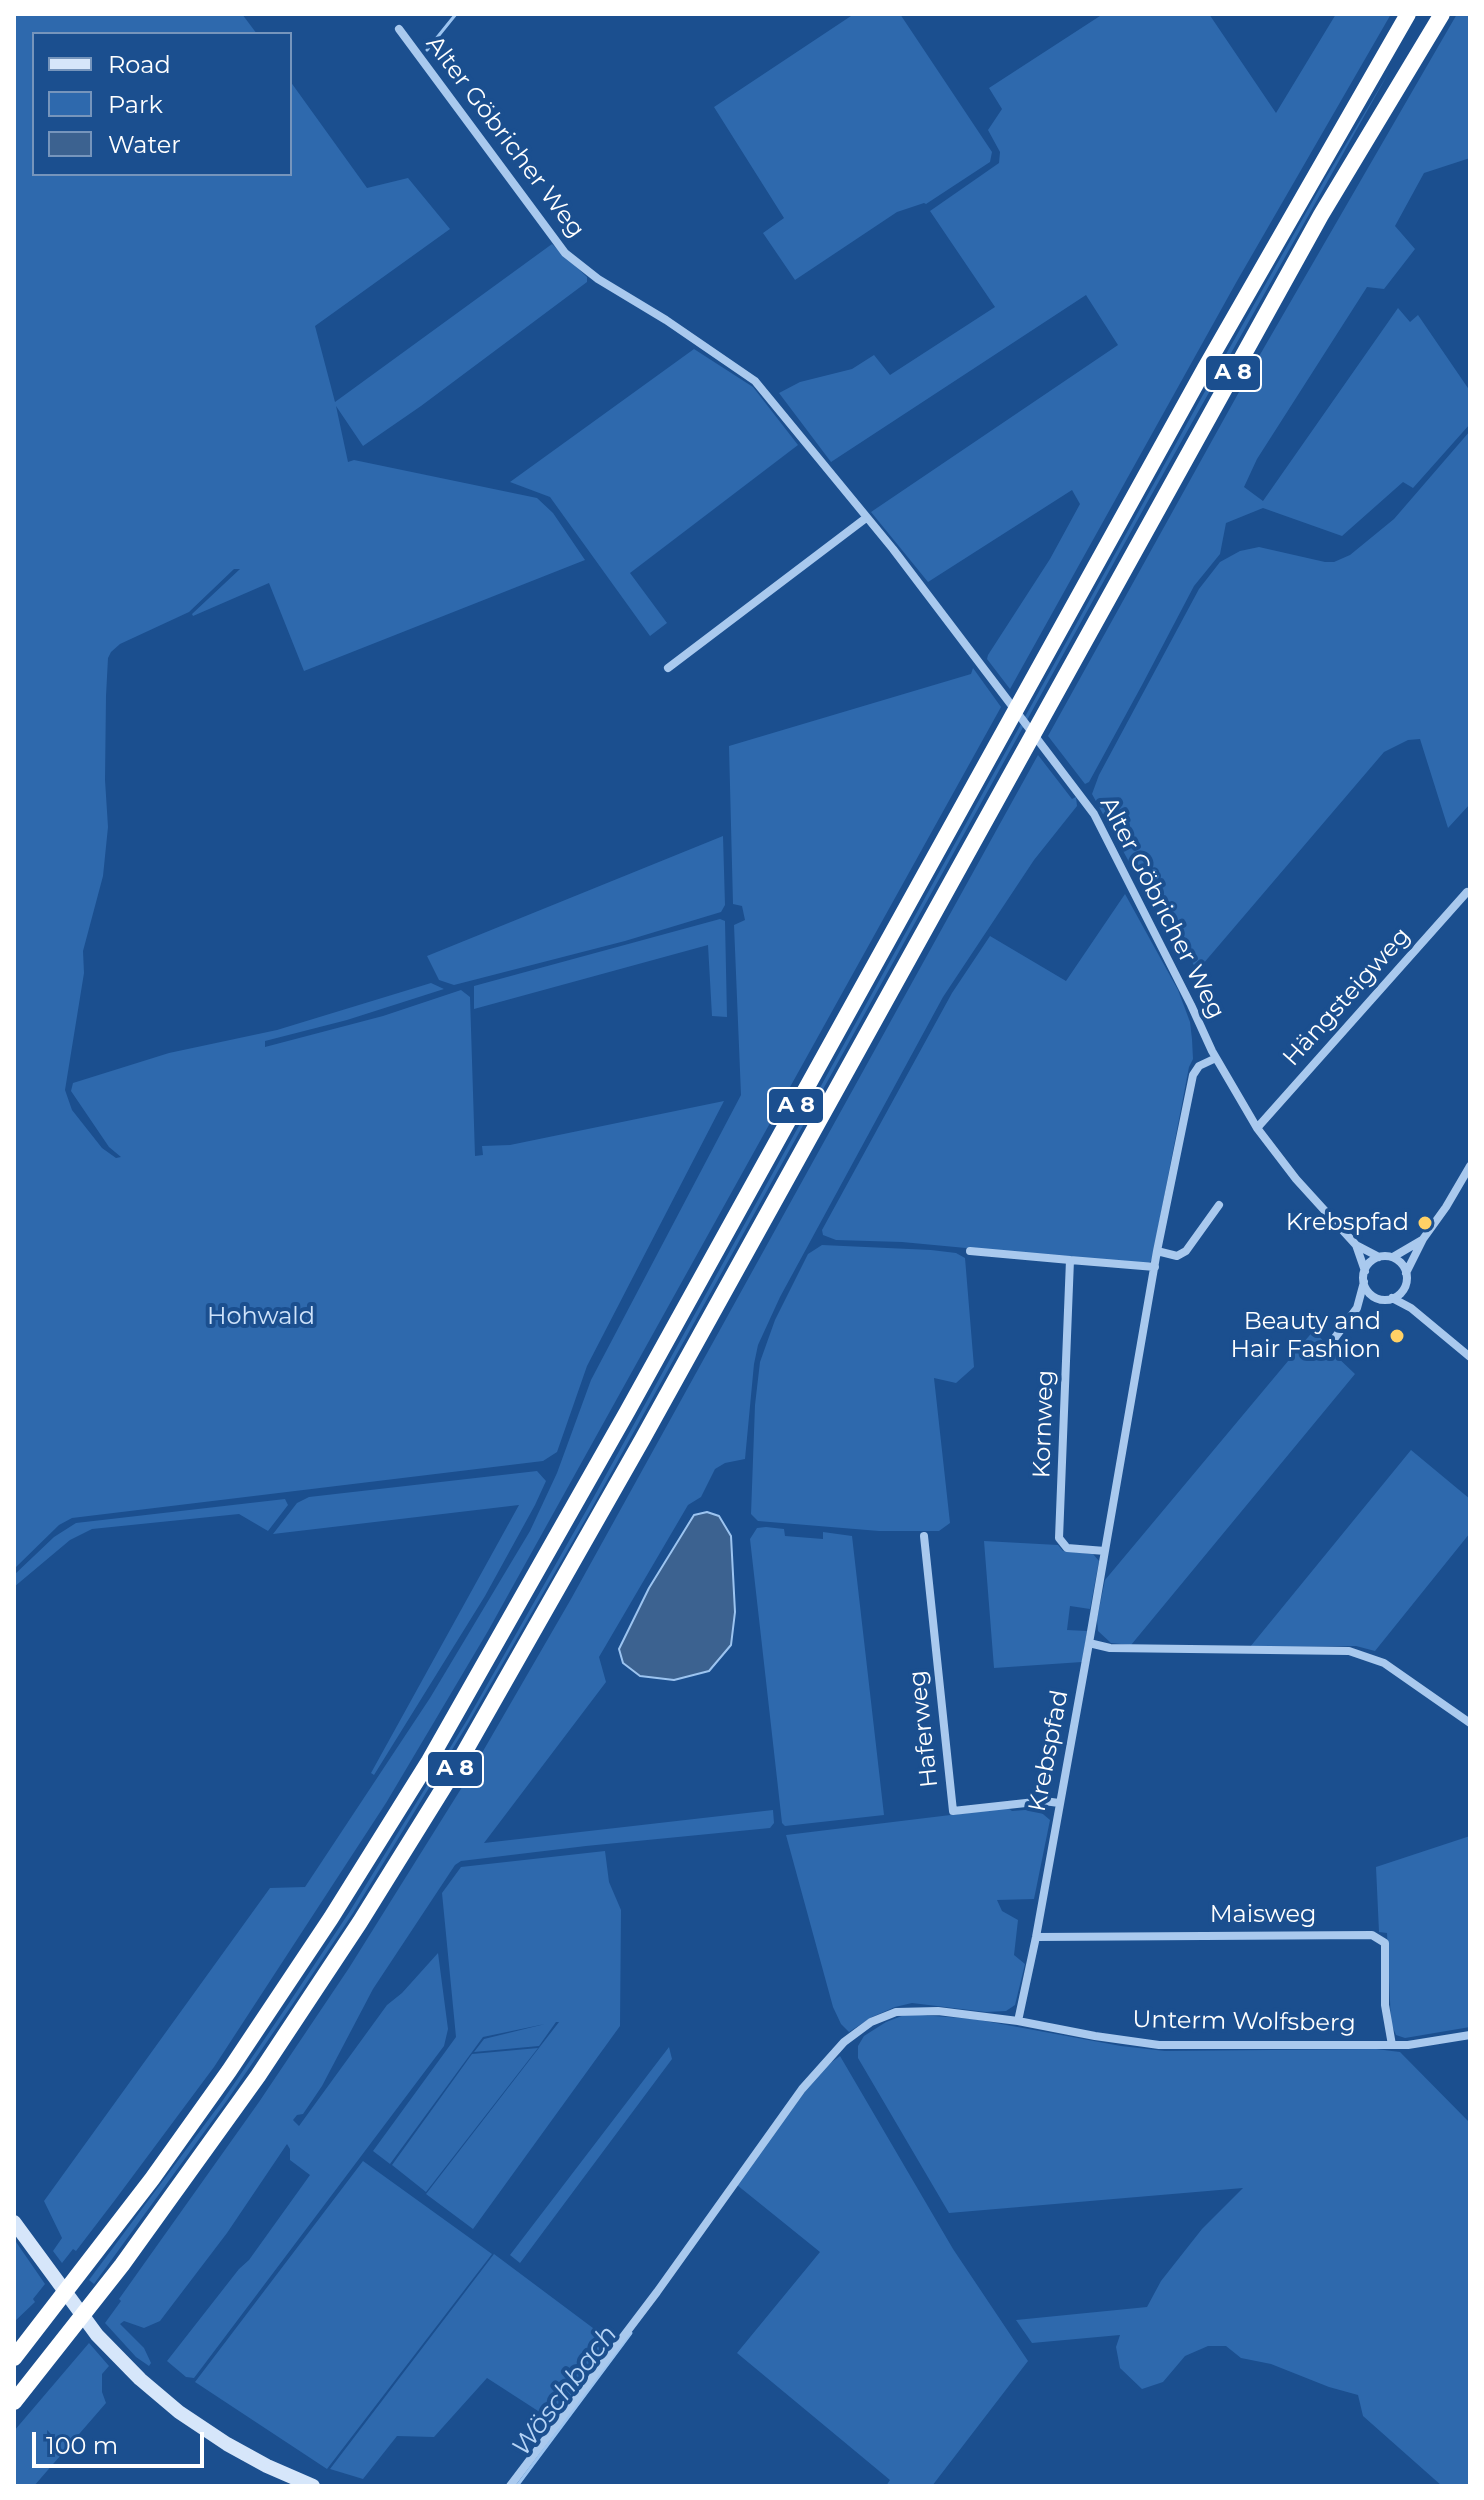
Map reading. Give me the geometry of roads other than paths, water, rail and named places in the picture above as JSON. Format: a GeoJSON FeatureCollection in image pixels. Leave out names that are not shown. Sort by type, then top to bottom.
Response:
{"type":"FeatureCollection","features":[{"type":"Feature","properties":{"kind":"highway","name":"A 8"},"geometry":{"type":"LineString","coordinates":[[14,2358],[176,2147],[281,1995],[459,1711],[1213,355],[1408,14]]}},
{"type":"Feature","properties":{"kind":"highway","name":"A 8"},"geometry":{"type":"LineString","coordinates":[[14,2402],[99,2296],[258,2076],[375,1899],[460,1761],[612,1495],[1299,254],[1442,14]]}},
{"type":"Feature","properties":{"kind":"main road"},"geometry":{"type":"LineString","coordinates":[[14,2222],[97,2335],[155,2393],[227,2444],[313,2486]]}},
{"type":"Feature","properties":{"kind":"street","name":"Alter Göbricher Weg"},"geometry":{"type":"LineString","coordinates":[[399,29],[565,253],[598,279],[675,326],[755,381],[893,549],[1094,814],[1216,1058],[1257,1128],[1296,1179],[1356,1245],[1379,1257]]}},
{"type":"Feature","properties":{"kind":"street"},"geometry":{"type":"LineString","coordinates":[[668,668],[866,518]]}},
{"type":"Feature","properties":{"kind":"street","name":"Hängsteigweg"},"geometry":{"type":"LineString","coordinates":[[1257,1128],[1467,892]]}},
{"type":"Feature","properties":{"kind":"street","name":"Krebspfad"},"geometry":{"type":"LineString","coordinates":[[1018,2021],[1036,1937],[1157,1251],[1193,1075],[1199,1066],[1216,1058]]}},
{"type":"Feature","properties":{"kind":"street"},"geometry":{"type":"LineString","coordinates":[[1411,1308],[1403,1290],[1406,1273],[1423,1239],[1470,1166]]}},
{"type":"Feature","properties":{"kind":"street"},"geometry":{"type":"LineString","coordinates":[[1157,1251],[1177,1256],[1186,1251],[1219,1205]]}},
{"type":"Feature","properties":{"kind":"street"},"geometry":{"type":"LineString","coordinates":[[1331,1343],[1357,1308],[1365,1271],[1372,1260],[1393,1257],[1423,1239]]}},
{"type":"Feature","properties":{"kind":"street","name":"Alter Göbricher Weg"},"geometry":{"type":"LineString","coordinates":[[1356,1245],[1365,1271]]}},
{"type":"Feature","properties":{"kind":"street"},"geometry":{"type":"LineString","coordinates":[[970,1251],[1155,1267]]}},
{"type":"Feature","properties":{"kind":"street"},"geometry":{"type":"LineString","coordinates":[[1393,1257],[1401,1263],[1406,1273]]}},
{"type":"Feature","properties":{"kind":"street","name":"Kornweg"},"geometry":{"type":"LineString","coordinates":[[1070,1260],[1059,1538],[1067,1548],[1105,1551]]}},
{"type":"Feature","properties":{"kind":"street"},"geometry":{"type":"LineString","coordinates":[[1364,1282],[1367,1290],[1377,1298]]}},
{"type":"Feature","properties":{"kind":"street"},"geometry":{"type":"LineString","coordinates":[[1392,1298],[1403,1290]]}},
{"type":"Feature","properties":{"kind":"street"},"geometry":{"type":"LineString","coordinates":[[1357,1308],[1377,1298],[1392,1298],[1411,1308],[1470,1357]]}},
{"type":"Feature","properties":{"kind":"street","name":"Haferweg"},"geometry":{"type":"LineString","coordinates":[[924,1536],[953,1811],[1044,1801],[1059,1803]]}},
{"type":"Feature","properties":{"kind":"street"},"geometry":{"type":"LineString","coordinates":[[1089,1643],[1110,1648],[1349,1651],[1384,1663],[1470,1723]]}},
{"type":"Feature","properties":{"kind":"street","name":"Maisweg"},"geometry":{"type":"LineString","coordinates":[[1036,1937],[1372,1935],[1385,1943],[1385,2005],[1392,2045]]}},
{"type":"Feature","properties":{"kind":"street","name":"Unterm Wolfsberg"},"geometry":{"type":"LineString","coordinates":[[510,2486],[657,2292],[802,2089],[844,2042],[871,2022],[896,2012],[938,2011],[1159,2045],[1408,2045],[1470,2035]]}},
{"type":"Feature","properties":{"kind":"water"},"geometry":{"type":"Polygon","coordinates":[[[707,1512],[719,1516],[731,1536],[735,1612],[731,1645],[709,1671],[674,1680],[640,1676],[623,1663],[619,1649],[649,1588],[694,1515],[707,1512]]]}},
{"type":"Feature","properties":{"kind":"waterway"},"geometry":{"type":"LineString","coordinates":[[427,50],[456,14]]}},
{"type":"Feature","properties":{"kind":"waterway","name":"Wöschbach"},"geometry":{"type":"LineString","coordinates":[[517,2486],[631,2333]]}},
{"type":"Feature","properties":{"kind":"place","name":"Krebspfad"},"geometry":{"type":"Point","coordinates":[1425,1223]}},
{"type":"Feature","properties":{"kind":"place","name":"Beauty and Hair Fashion"},"geometry":{"type":"Point","coordinates":[1397,1336]}},
{"type":"Feature","properties":{"kind":"park label","name":"Hohwald"},"geometry":{"type":"Point","coordinates":[261,1317]}}]}
